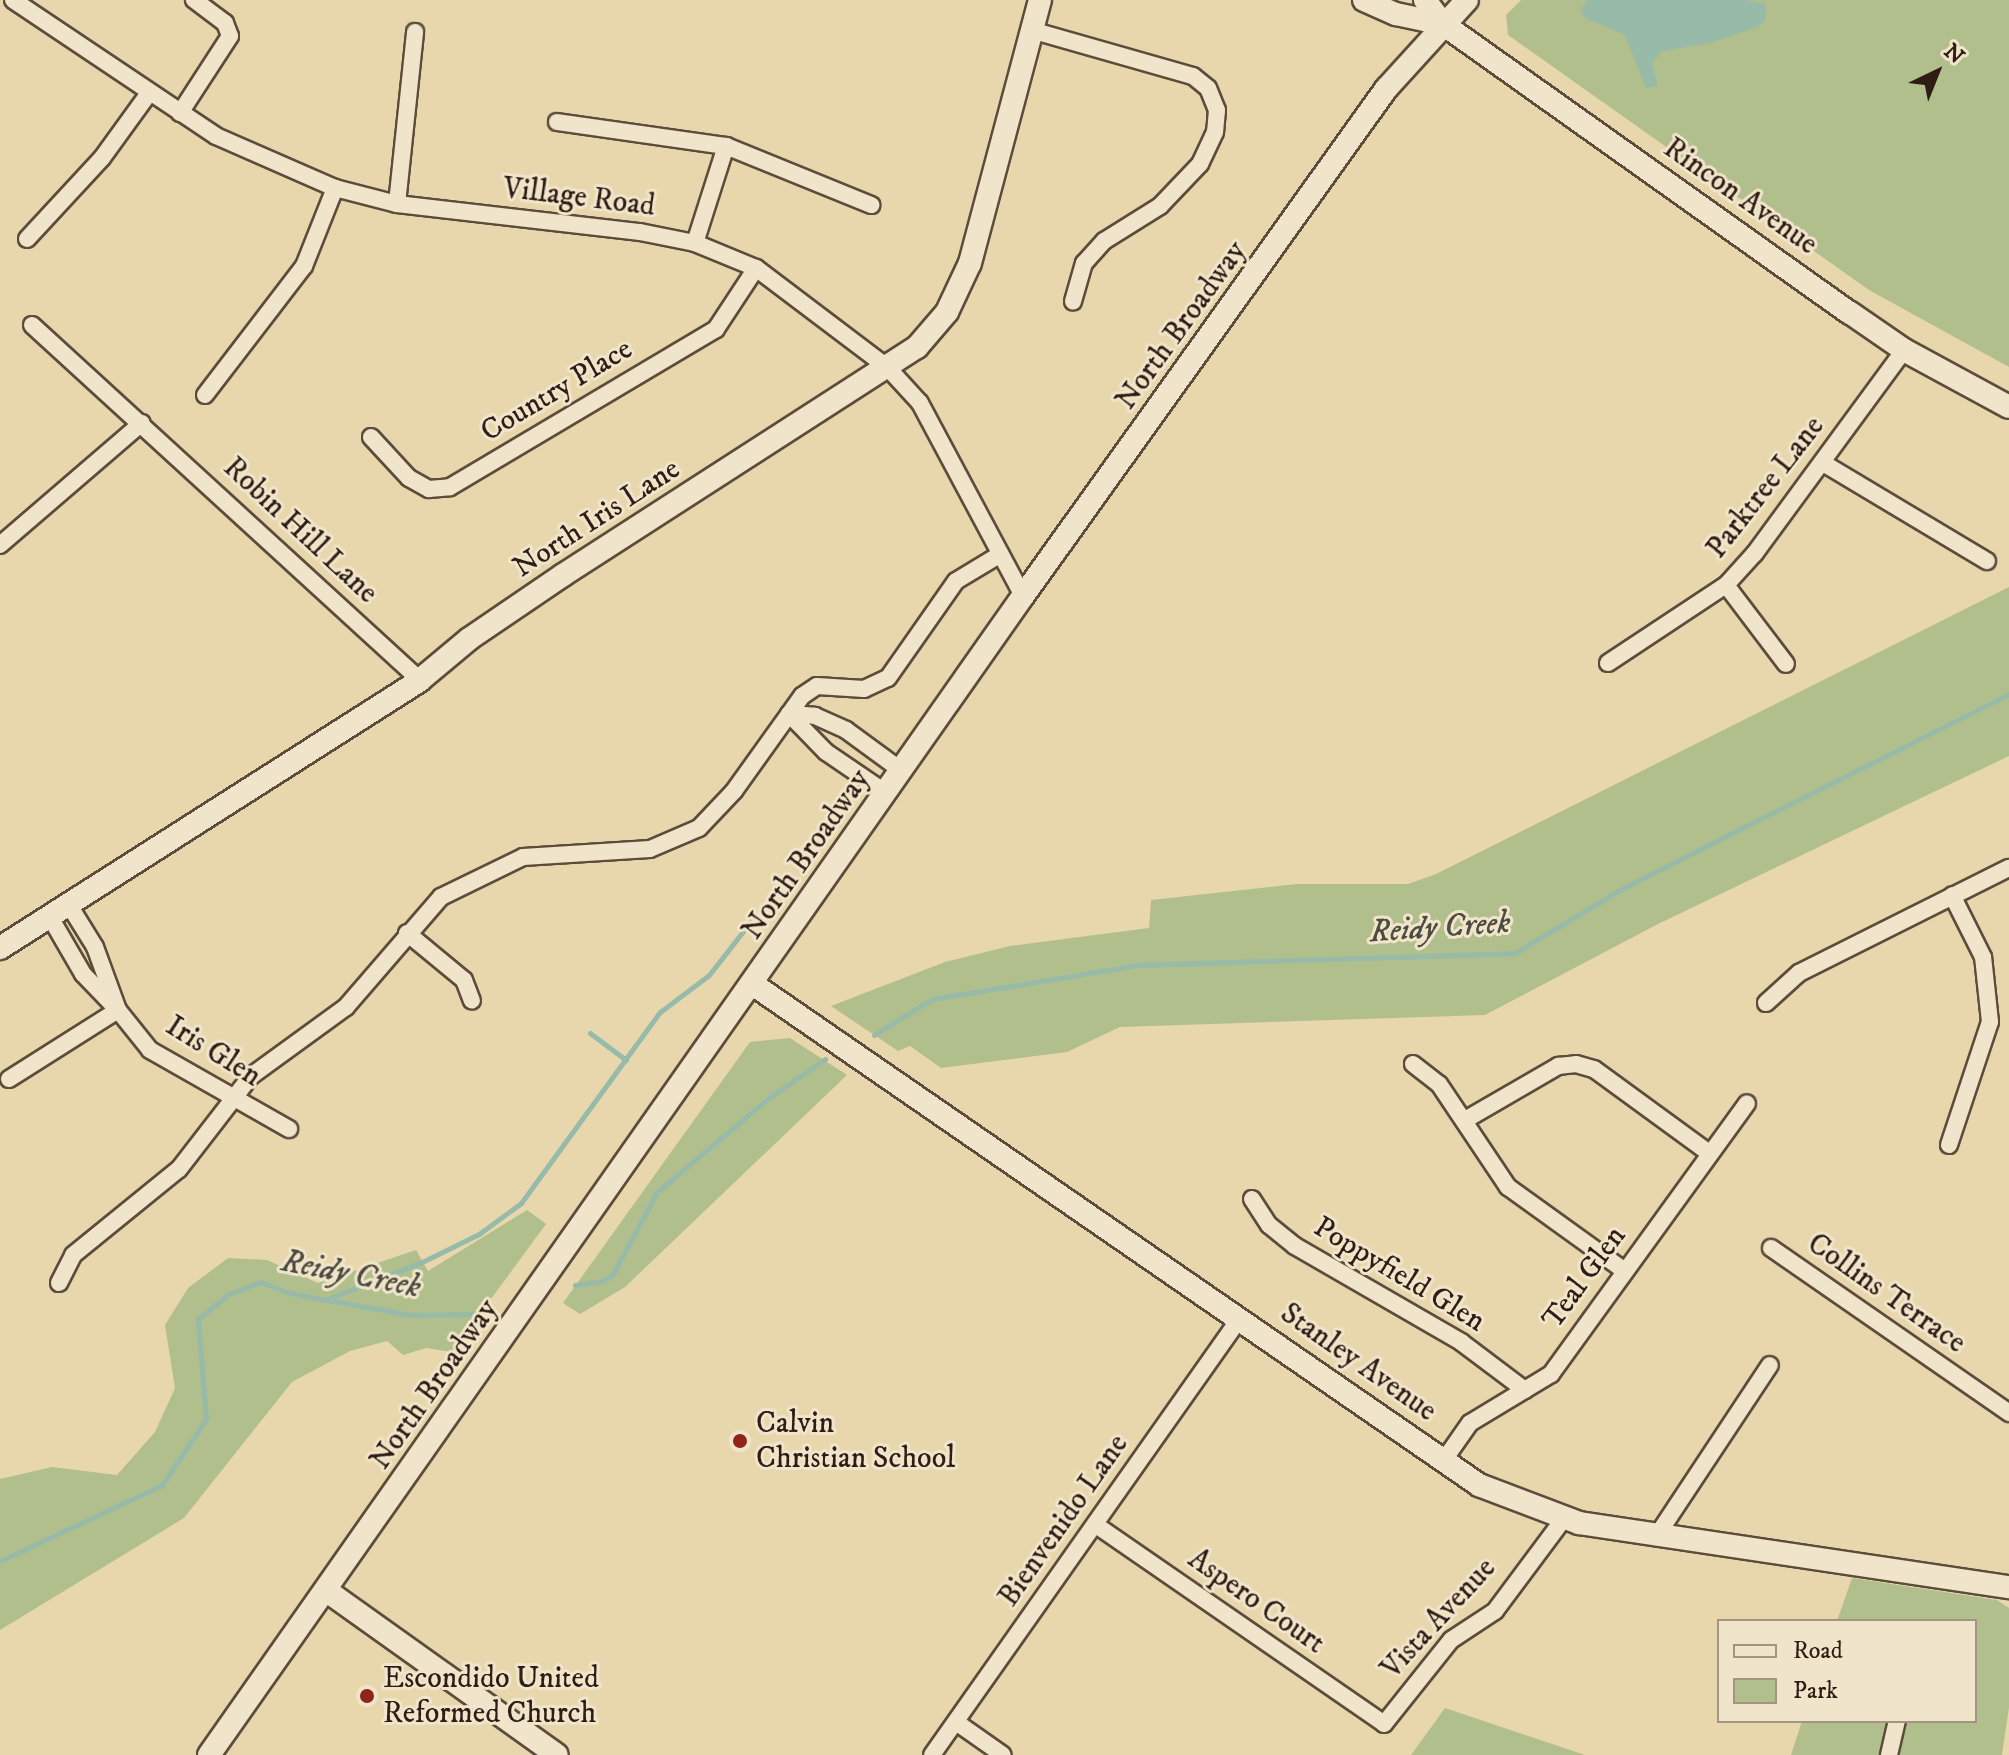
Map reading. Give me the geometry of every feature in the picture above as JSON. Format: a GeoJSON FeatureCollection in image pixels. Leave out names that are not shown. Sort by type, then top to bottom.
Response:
{"type":"FeatureCollection","features":[{"type":"Feature","properties":{"kind":"street","name":"Village Road"},"geometry":{"type":"LineString","coordinates":[[13,0],[216,136],[335,188],[397,204],[695,243],[756,268],[888,368],[920,403],[1023,596]]}},
{"type":"Feature","properties":{"kind":"street"},"geometry":{"type":"LineString","coordinates":[[180,113],[230,36],[225,23],[194,0]]}},
{"type":"Feature","properties":{"kind":"street","name":"North Iris Lane"},"geometry":{"type":"LineString","coordinates":[[0,948],[420,680],[469,639],[563,575],[917,347],[947,312],[970,263],[1040,0]]}},
{"type":"Feature","properties":{"kind":"street"},"geometry":{"type":"LineString","coordinates":[[1364,0],[1396,14],[1443,24]]}},
{"type":"Feature","properties":{"kind":"street"},"geometry":{"type":"LineString","coordinates":[[1425,0],[1443,24]]}},
{"type":"Feature","properties":{"kind":"street","name":"North Broadway"},"geometry":{"type":"LineString","coordinates":[[209,1755],[754,985],[1023,596],[1386,89],[1467,0]]}},
{"type":"Feature","properties":{"kind":"street","name":"Rincon Avenue"},"geometry":{"type":"LineString","coordinates":[[1443,24],[1904,350],[2009,407]]}},
{"type":"Feature","properties":{"kind":"street"},"geometry":{"type":"LineString","coordinates":[[1031,30],[1193,76],[1208,88],[1217,110],[1215,132],[1200,164],[1160,206],[1094,252],[1084,263],[1073,301]]}},
{"type":"Feature","properties":{"kind":"street"},"geometry":{"type":"LineString","coordinates":[[397,204],[415,32]]}},
{"type":"Feature","properties":{"kind":"street"},"geometry":{"type":"LineString","coordinates":[[27,239],[102,158],[149,93]]}},
{"type":"Feature","properties":{"kind":"street"},"geometry":{"type":"LineString","coordinates":[[557,122],[726,146],[871,205]]}},
{"type":"Feature","properties":{"kind":"street"},"geometry":{"type":"LineString","coordinates":[[695,243],[726,146]]}},
{"type":"Feature","properties":{"kind":"street"},"geometry":{"type":"LineString","coordinates":[[205,395],[304,266],[335,188]]}},
{"type":"Feature","properties":{"kind":"street","name":"Country Place"},"geometry":{"type":"LineString","coordinates":[[371,437],[409,478],[429,489],[450,487],[716,329],[756,268]]}},
{"type":"Feature","properties":{"kind":"street","name":"Robin Hill Lane"},"geometry":{"type":"LineString","coordinates":[[32,325],[420,680]]}},
{"type":"Feature","properties":{"kind":"street","name":"Parktree Lane"},"geometry":{"type":"LineString","coordinates":[[1608,663],[1726,585],[1823,463],[1904,350]]}},
{"type":"Feature","properties":{"kind":"street"},"geometry":{"type":"LineString","coordinates":[[0,545],[142,423]]}},
{"type":"Feature","properties":{"kind":"street"},"geometry":{"type":"LineString","coordinates":[[1823,463],[1987,561]]}},
{"type":"Feature","properties":{"kind":"street"},"geometry":{"type":"LineString","coordinates":[[59,1283],[73,1255],[179,1169],[232,1101],[269,1060],[346,1007],[441,897],[501,864],[551,852],[650,849],[699,828],[734,791],[789,714],[817,686],[864,689],[888,678],[956,581],[1001,554]]}},
{"type":"Feature","properties":{"kind":"street"},"geometry":{"type":"LineString","coordinates":[[1726,585],[1786,664]]}},
{"type":"Feature","properties":{"kind":"street"},"geometry":{"type":"LineString","coordinates":[[789,714],[815,716],[846,730],[902,771]]}},
{"type":"Feature","properties":{"kind":"street"},"geometry":{"type":"LineString","coordinates":[[789,714],[826,752],[886,793]]}},
{"type":"Feature","properties":{"kind":"street"},"geometry":{"type":"LineString","coordinates":[[1766,1003],[1799,973],[2009,868]]}},
{"type":"Feature","properties":{"kind":"street"},"geometry":{"type":"LineString","coordinates":[[1949,1145],[1990,1022],[1983,957],[1952,895]]}},
{"type":"Feature","properties":{"kind":"street","name":"Iris Glen"},"geometry":{"type":"LineString","coordinates":[[69,905],[98,955],[118,1010]]}},
{"type":"Feature","properties":{"kind":"street","name":"Iris Glen"},"geometry":{"type":"LineString","coordinates":[[50,917],[83,974],[118,1010],[150,1050],[232,1101],[289,1129]]}},
{"type":"Feature","properties":{"kind":"street"},"geometry":{"type":"LineString","coordinates":[[407,933],[464,980],[472,1001]]}},
{"type":"Feature","properties":{"kind":"street","name":"Stanley Avenue"},"geometry":{"type":"LineString","coordinates":[[754,985],[1479,1485],[1565,1517],[1656,1537],[2009,1587]]}},
{"type":"Feature","properties":{"kind":"street"},"geometry":{"type":"LineString","coordinates":[[9,1079],[118,1010]]}},
{"type":"Feature","properties":{"kind":"street"},"geometry":{"type":"LineString","coordinates":[[1413,1064],[1439,1084],[1508,1187],[1625,1271]]}},
{"type":"Feature","properties":{"kind":"street"},"geometry":{"type":"LineString","coordinates":[[1465,1120],[1558,1066],[1576,1064],[1594,1069],[1709,1153]]}},
{"type":"Feature","properties":{"kind":"street","name":"Teal Glen"},"geometry":{"type":"LineString","coordinates":[[1444,1460],[1470,1423],[1551,1374],[1747,1103]]}},
{"type":"Feature","properties":{"kind":"street","name":"Poppyfield Glen"},"geometry":{"type":"LineString","coordinates":[[1252,1199],[1269,1225],[1295,1246],[1461,1342],[1525,1390]]}},
{"type":"Feature","properties":{"kind":"street","name":"Collins Terrace"},"geometry":{"type":"LineString","coordinates":[[1771,1248],[2009,1413]]}},
{"type":"Feature","properties":{"kind":"street","name":"Bienvenido Lane"},"geometry":{"type":"LineString","coordinates":[[932,1755],[1240,1318]]}},
{"type":"Feature","properties":{"kind":"street"},"geometry":{"type":"LineString","coordinates":[[1656,1537],[1770,1365]]}},
{"type":"Feature","properties":{"kind":"street","name":"Vista Avenue"},"geometry":{"type":"LineString","coordinates":[[1384,1724],[1451,1640],[1495,1611],[1565,1517]]}},
{"type":"Feature","properties":{"kind":"street","name":"Aspero Court"},"geometry":{"type":"LineString","coordinates":[[1096,1525],[1384,1724]]}},
{"type":"Feature","properties":{"kind":"street"},"geometry":{"type":"LineString","coordinates":[[327,1591],[557,1755]]}},
{"type":"Feature","properties":{"kind":"street"},"geometry":{"type":"LineString","coordinates":[[956,1722],[1003,1755]]}},
{"type":"Feature","properties":{"kind":"street"},"geometry":{"type":"LineString","coordinates":[[1889,1755],[1897,1723]]}},
{"type":"Feature","properties":{"kind":"green space"},"geometry":{"type":"Polygon","coordinates":[[[1521,0],[2009,0],[2009,367],[1869,290],[1814,251],[1803,235],[1734,195],[1508,35],[1506,15],[1521,0]]]}},
{"type":"Feature","properties":{"kind":"green space"},"geometry":{"type":"Polygon","coordinates":[[[2009,587],[2009,756],[1658,924],[1485,1015],[1120,1027],[1067,1052],[941,1068],[910,1046],[898,1051],[831,1006],[945,962],[1010,946],[1149,928],[1151,900],[1297,884],[1408,884],[1436,874],[2009,587]]]}},
{"type":"Feature","properties":{"kind":"green space"},"geometry":{"type":"Polygon","coordinates":[[[790,1038],[847,1075],[625,1287],[580,1314],[563,1303],[750,1042],[790,1038]]]}},
{"type":"Feature","properties":{"kind":"green space"},"geometry":{"type":"Polygon","coordinates":[[[527,1210],[546,1224],[452,1352],[426,1348],[403,1355],[387,1341],[350,1351],[292,1382],[184,1518],[0,1630],[0,1479],[52,1467],[117,1475],[155,1432],[175,1388],[165,1325],[188,1288],[228,1258],[267,1260],[318,1283],[416,1250],[428,1271],[527,1210]]]}},
{"type":"Feature","properties":{"kind":"green space"},"geometry":{"type":"Polygon","coordinates":[[[1852,1578],[1997,1600],[2009,1608],[2009,1707],[2002,1755],[1791,1755],[1801,1723],[1977,1723],[1977,1619],[1838,1619],[1852,1578]]]}},
{"type":"Feature","properties":{"kind":"green space"},"geometry":{"type":"Polygon","coordinates":[[[1445,1708],[1585,1755],[1411,1755],[1445,1708]]]}},
{"type":"Feature","properties":{"kind":"shaded area"},"geometry":{"type":"Polygon","coordinates":[[[1588,0],[1746,0],[1765,4],[1765,21],[1757,27],[1710,43],[1662,51],[1652,63],[1658,86],[1646,88],[1625,35],[1585,18],[1580,10],[1588,0]]]}},
{"type":"Feature","properties":{"kind":"waterway","name":"Reidy Creek"},"geometry":{"type":"LineString","coordinates":[[874,1035],[932,999],[1138,965],[1515,953],[1623,888],[2009,694]]}},
{"type":"Feature","properties":{"kind":"waterway"},"geometry":{"type":"LineString","coordinates":[[328,1299],[422,1262],[479,1234],[521,1203],[660,1012],[709,975],[751,921]]}},
{"type":"Feature","properties":{"kind":"waterway"},"geometry":{"type":"LineString","coordinates":[[590,1033],[626,1060]]}},
{"type":"Feature","properties":{"kind":"waterway","name":"Reidy Creek"},"geometry":{"type":"LineString","coordinates":[[575,1285],[603,1281],[613,1274],[657,1192],[770,1097],[825,1059]]}},
{"type":"Feature","properties":{"kind":"waterway","name":"Reidy Creek"},"geometry":{"type":"LineString","coordinates":[[0,1561],[162,1485],[206,1419],[198,1319],[229,1294],[261,1282],[289,1293],[411,1315],[480,1314]]}},
{"type":"Feature","properties":{"kind":"place","name":"Calvin Christian School"},"geometry":{"type":"Point","coordinates":[740,1441]}},
{"type":"Feature","properties":{"kind":"place","name":"Escondido United Reformed Church"},"geometry":{"type":"Point","coordinates":[367,1696]}}]}
